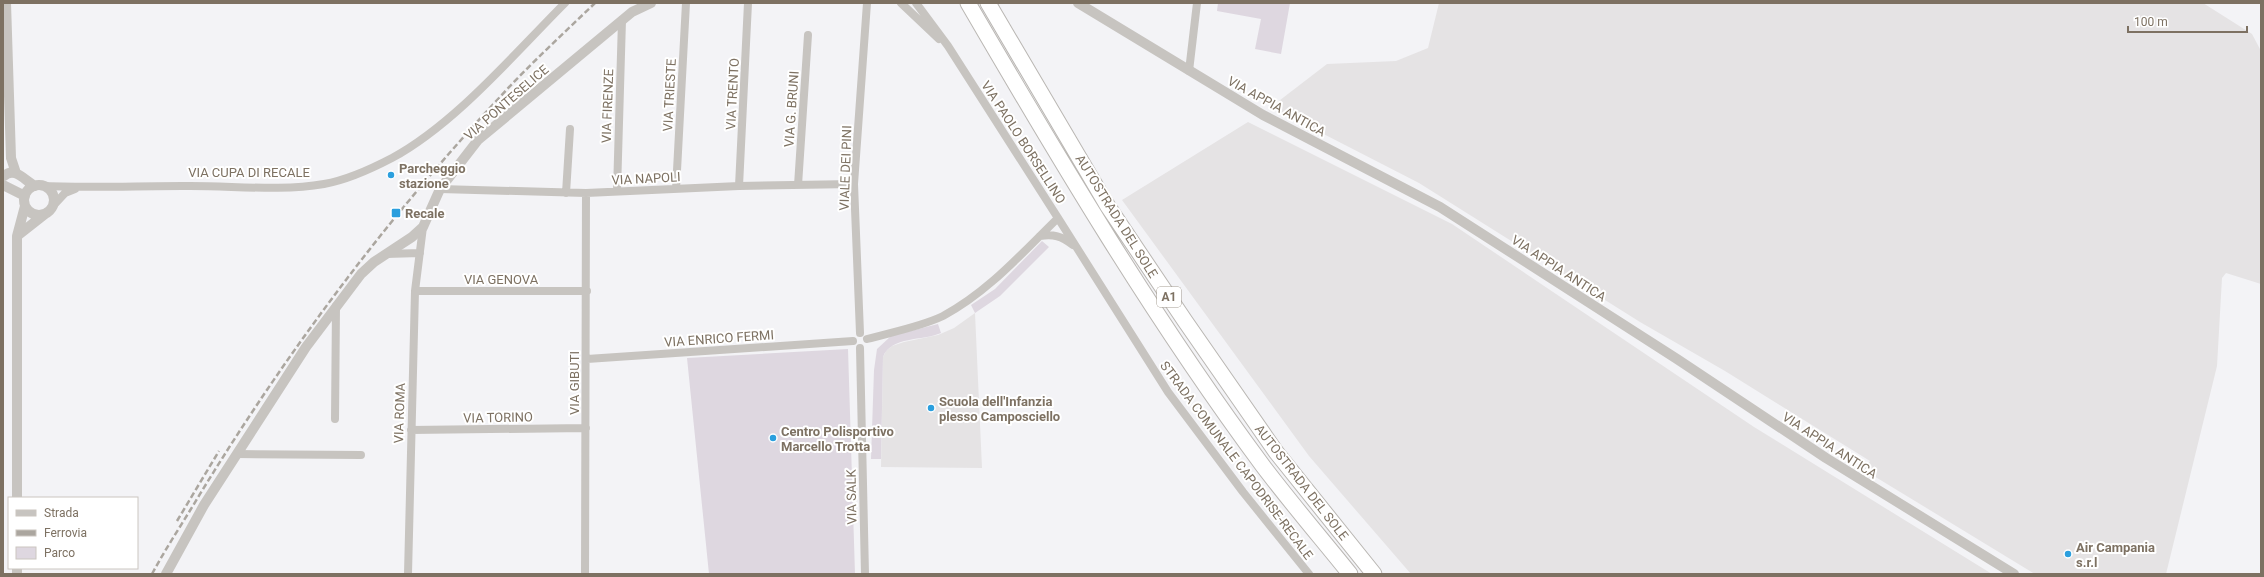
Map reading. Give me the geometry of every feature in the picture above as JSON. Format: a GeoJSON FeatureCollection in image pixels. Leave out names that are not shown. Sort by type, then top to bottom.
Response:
{"type":"FeatureCollection","features":[{"type":"Feature","properties":{"kind":"highway","name":"AUTOSTRADA DEL SOLE"},"geometry":{"type":"LineString","coordinates":[[968,3],[1087,206],[1145,296],[1264,467],[1350,574]]}},
{"type":"Feature","properties":{"kind":"highway","name":"AUTOSTRADA DEL SOLE"},"geometry":{"type":"LineString","coordinates":[[988,3],[1107,205],[1185,321],[1276,452],[1374,574]]}},
{"type":"Feature","properties":{"kind":"street"},"geometry":{"type":"LineString","coordinates":[[4,184],[11,158],[6,3]]}},
{"type":"Feature","properties":{"kind":"street","name":"VIA CUPA DI RECALE"},"geometry":{"type":"LineString","coordinates":[[38,186],[84,188],[182,186],[294,187],[325,184],[349,177],[393,158],[440,124],[472,96],[565,3]]}},
{"type":"Feature","properties":{"kind":"street","name":"VIA PONTESELICE"},"geometry":{"type":"LineString","coordinates":[[166,574],[204,505],[306,347],[360,274],[386,254],[412,237],[423,227],[440,189],[478,140],[632,12],[651,3]]}},
{"type":"Feature","properties":{"kind":"street","name":"VIA TRIESTE"},"geometry":{"type":"LineString","coordinates":[[676,188],[686,3]]}},
{"type":"Feature","properties":{"kind":"street","name":"VIA TRENTO"},"geometry":{"type":"LineString","coordinates":[[739,186],[748,3]]}},
{"type":"Feature","properties":{"kind":"street","name":"VIALE DEI PINI"},"geometry":{"type":"LineString","coordinates":[[860,333],[854,184],[866,3]]}},
{"type":"Feature","properties":{"kind":"street","name":"VIA PAOLO BORSELLINO"},"geometry":{"type":"LineString","coordinates":[[901,3],[936,37],[948,46]]}},
{"type":"Feature","properties":{"kind":"street","name":"VIA PAOLO BORSELLINO"},"geometry":{"type":"LineString","coordinates":[[867,339],[930,321],[964,303],[989,286],[1058,218],[948,46],[916,3]]}},
{"type":"Feature","properties":{"kind":"street","name":"VIA APPIA ANTICA"},"geometry":{"type":"LineString","coordinates":[[1078,3],[1263,115],[1440,207],[1677,359],[1826,458],[2014,574]]}},
{"type":"Feature","properties":{"kind":"street"},"geometry":{"type":"LineString","coordinates":[[1189,71],[1197,3]]}},
{"type":"Feature","properties":{"kind":"street","name":"VIA FIRENZE"},"geometry":{"type":"LineString","coordinates":[[617,191],[622,20]]}},
{"type":"Feature","properties":{"kind":"street","name":"VIA G. BRUNI"},"geometry":{"type":"LineString","coordinates":[[798,185],[808,35]]}},
{"type":"Feature","properties":{"kind":"street"},"geometry":{"type":"LineString","coordinates":[[566,193],[570,129]]}},
{"type":"Feature","properties":{"kind":"street"},"geometry":{"type":"LineString","coordinates":[[11,158],[16,172],[52,193],[49,210],[17,236]]}},
{"type":"Feature","properties":{"kind":"street"},"geometry":{"type":"LineString","coordinates":[[4,184],[8,173],[16,172]]}},
{"type":"Feature","properties":{"kind":"street"},"geometry":{"type":"LineString","coordinates":[[4,184],[25,201],[28,210],[36,215],[49,210]]}},
{"type":"Feature","properties":{"kind":"street","name":"VIA NAPOLI"},"geometry":{"type":"LineString","coordinates":[[440,189],[586,193],[676,188],[854,184]]}},
{"type":"Feature","properties":{"kind":"street"},"geometry":{"type":"LineString","coordinates":[[17,497],[17,236],[25,201],[31,188],[38,186]]}},
{"type":"Feature","properties":{"kind":"street","name":"VIA CUPA DI RECALE"},"geometry":{"type":"LineString","coordinates":[[49,210],[65,193],[84,188]]}},
{"type":"Feature","properties":{"kind":"street","name":"VIA GIBUTI"},"geometry":{"type":"LineString","coordinates":[[585,574],[587,359],[586,193]]}},
{"type":"Feature","properties":{"kind":"street","name":"STRADA COMUNALE CAPODRISE-RECALE"},"geometry":{"type":"LineString","coordinates":[[1058,218],[1168,392],[1308,574]]}},
{"type":"Feature","properties":{"kind":"street","name":"VIA ROMA"},"geometry":{"type":"LineString","coordinates":[[408,574],[410,430],[415,291],[423,227]]}},
{"type":"Feature","properties":{"kind":"street"},"geometry":{"type":"LineString","coordinates":[[1039,236],[1053,234],[1062,237],[1078,249]]}},
{"type":"Feature","properties":{"kind":"street"},"geometry":{"type":"LineString","coordinates":[[386,254],[420,253]]}},
{"type":"Feature","properties":{"kind":"street","name":"VIA GENOVA"},"geometry":{"type":"LineString","coordinates":[[415,291],[587,291]]}},
{"type":"Feature","properties":{"kind":"street"},"geometry":{"type":"LineString","coordinates":[[336,306],[336,419]]}},
{"type":"Feature","properties":{"kind":"street"},"geometry":{"type":"LineString","coordinates":[[860,333],[865,335],[867,339],[866,345],[860,348],[854,345],[854,336],[860,333]]}},
{"type":"Feature","properties":{"kind":"street","name":"VIA ENRICO FERMI"},"geometry":{"type":"LineString","coordinates":[[587,359],[853,341]]}},
{"type":"Feature","properties":{"kind":"street","name":"VIA SALK"},"geometry":{"type":"LineString","coordinates":[[860,348],[865,574]]}},
{"type":"Feature","properties":{"kind":"street","name":"VIA TORINO"},"geometry":{"type":"LineString","coordinates":[[410,430],[586,428]]}},
{"type":"Feature","properties":{"kind":"street"},"geometry":{"type":"LineString","coordinates":[[237,454],[361,455]]}},
{"type":"Feature","properties":{"kind":"shaded area"},"geometry":{"type":"Polygon","coordinates":[[[1439,3],[2203,3],[2252,34],[2261,51],[2261,284],[2226,273],[2222,278],[2217,366],[2166,574],[2035,574],[1864,470],[1870,461],[1725,371],[1640,322],[1419,183],[1271,107],[1327,64],[1396,61],[1428,48],[1439,3]]]}},
{"type":"Feature","properties":{"kind":"shaded area"},"geometry":{"type":"Polygon","coordinates":[[[1248,122],[1452,224],[1754,427],[1992,574],[1411,574],[1309,456],[1122,200],[1248,122]]]}},
{"type":"Feature","properties":{"kind":"shaded area","name":"Scuola dell'Infanzia plesso Camposciello"},"geometry":{"type":"Polygon","coordinates":[[[975,313],[982,468],[881,467],[883,357],[886,351],[892,346],[904,342],[938,335],[954,328],[975,313]]]}},
{"type":"Feature","properties":{"kind":"green space"},"geometry":{"type":"Polygon","coordinates":[[[1218,3],[1290,3],[1281,54],[1255,49],[1261,19],[1217,11],[1218,3]]]}},
{"type":"Feature","properties":{"kind":"green space"},"geometry":{"type":"Polygon","coordinates":[[[1042,241],[1049,247],[1000,296],[975,313],[971,305],[995,289],[1042,241]]]}},
{"type":"Feature","properties":{"kind":"green space"},"geometry":{"type":"Polygon","coordinates":[[[938,324],[941,333],[900,342],[887,350],[883,357],[881,459],[871,459],[874,370],[877,349],[891,336],[938,324]]]}},
{"type":"Feature","properties":{"kind":"green space","name":"Centro Polisportivo Marcello Trotta"},"geometry":{"type":"Polygon","coordinates":[[[848,349],[855,574],[709,574],[687,358],[848,349]]]}},
{"type":"Feature","properties":{"kind":"railway"},"geometry":{"type":"LineString","coordinates":[[152,574],[168,545],[265,393],[301,341],[376,241],[457,145],[510,86],[595,3]]}},
{"type":"Feature","properties":{"kind":"railway"},"geometry":{"type":"LineString","coordinates":[[177,521],[219,451]]}},
{"type":"Feature","properties":{"kind":"place","name":"Parcheggio stazione"},"geometry":{"type":"Point","coordinates":[391,175]}},
{"type":"Feature","properties":{"kind":"place","name":"Recale"},"geometry":{"type":"Point","coordinates":[396,213]}},
{"type":"Feature","properties":{"kind":"place","name":"Scuola dell'Infanzia plesso Camposciello"},"geometry":{"type":"Point","coordinates":[931,408]}},
{"type":"Feature","properties":{"kind":"place","name":"Centro Polisportivo Marcello Trotta"},"geometry":{"type":"Point","coordinates":[773,438]}},
{"type":"Feature","properties":{"kind":"place","name":"Air Campania s.r.l"},"geometry":{"type":"Point","coordinates":[2068,554]}}]}
